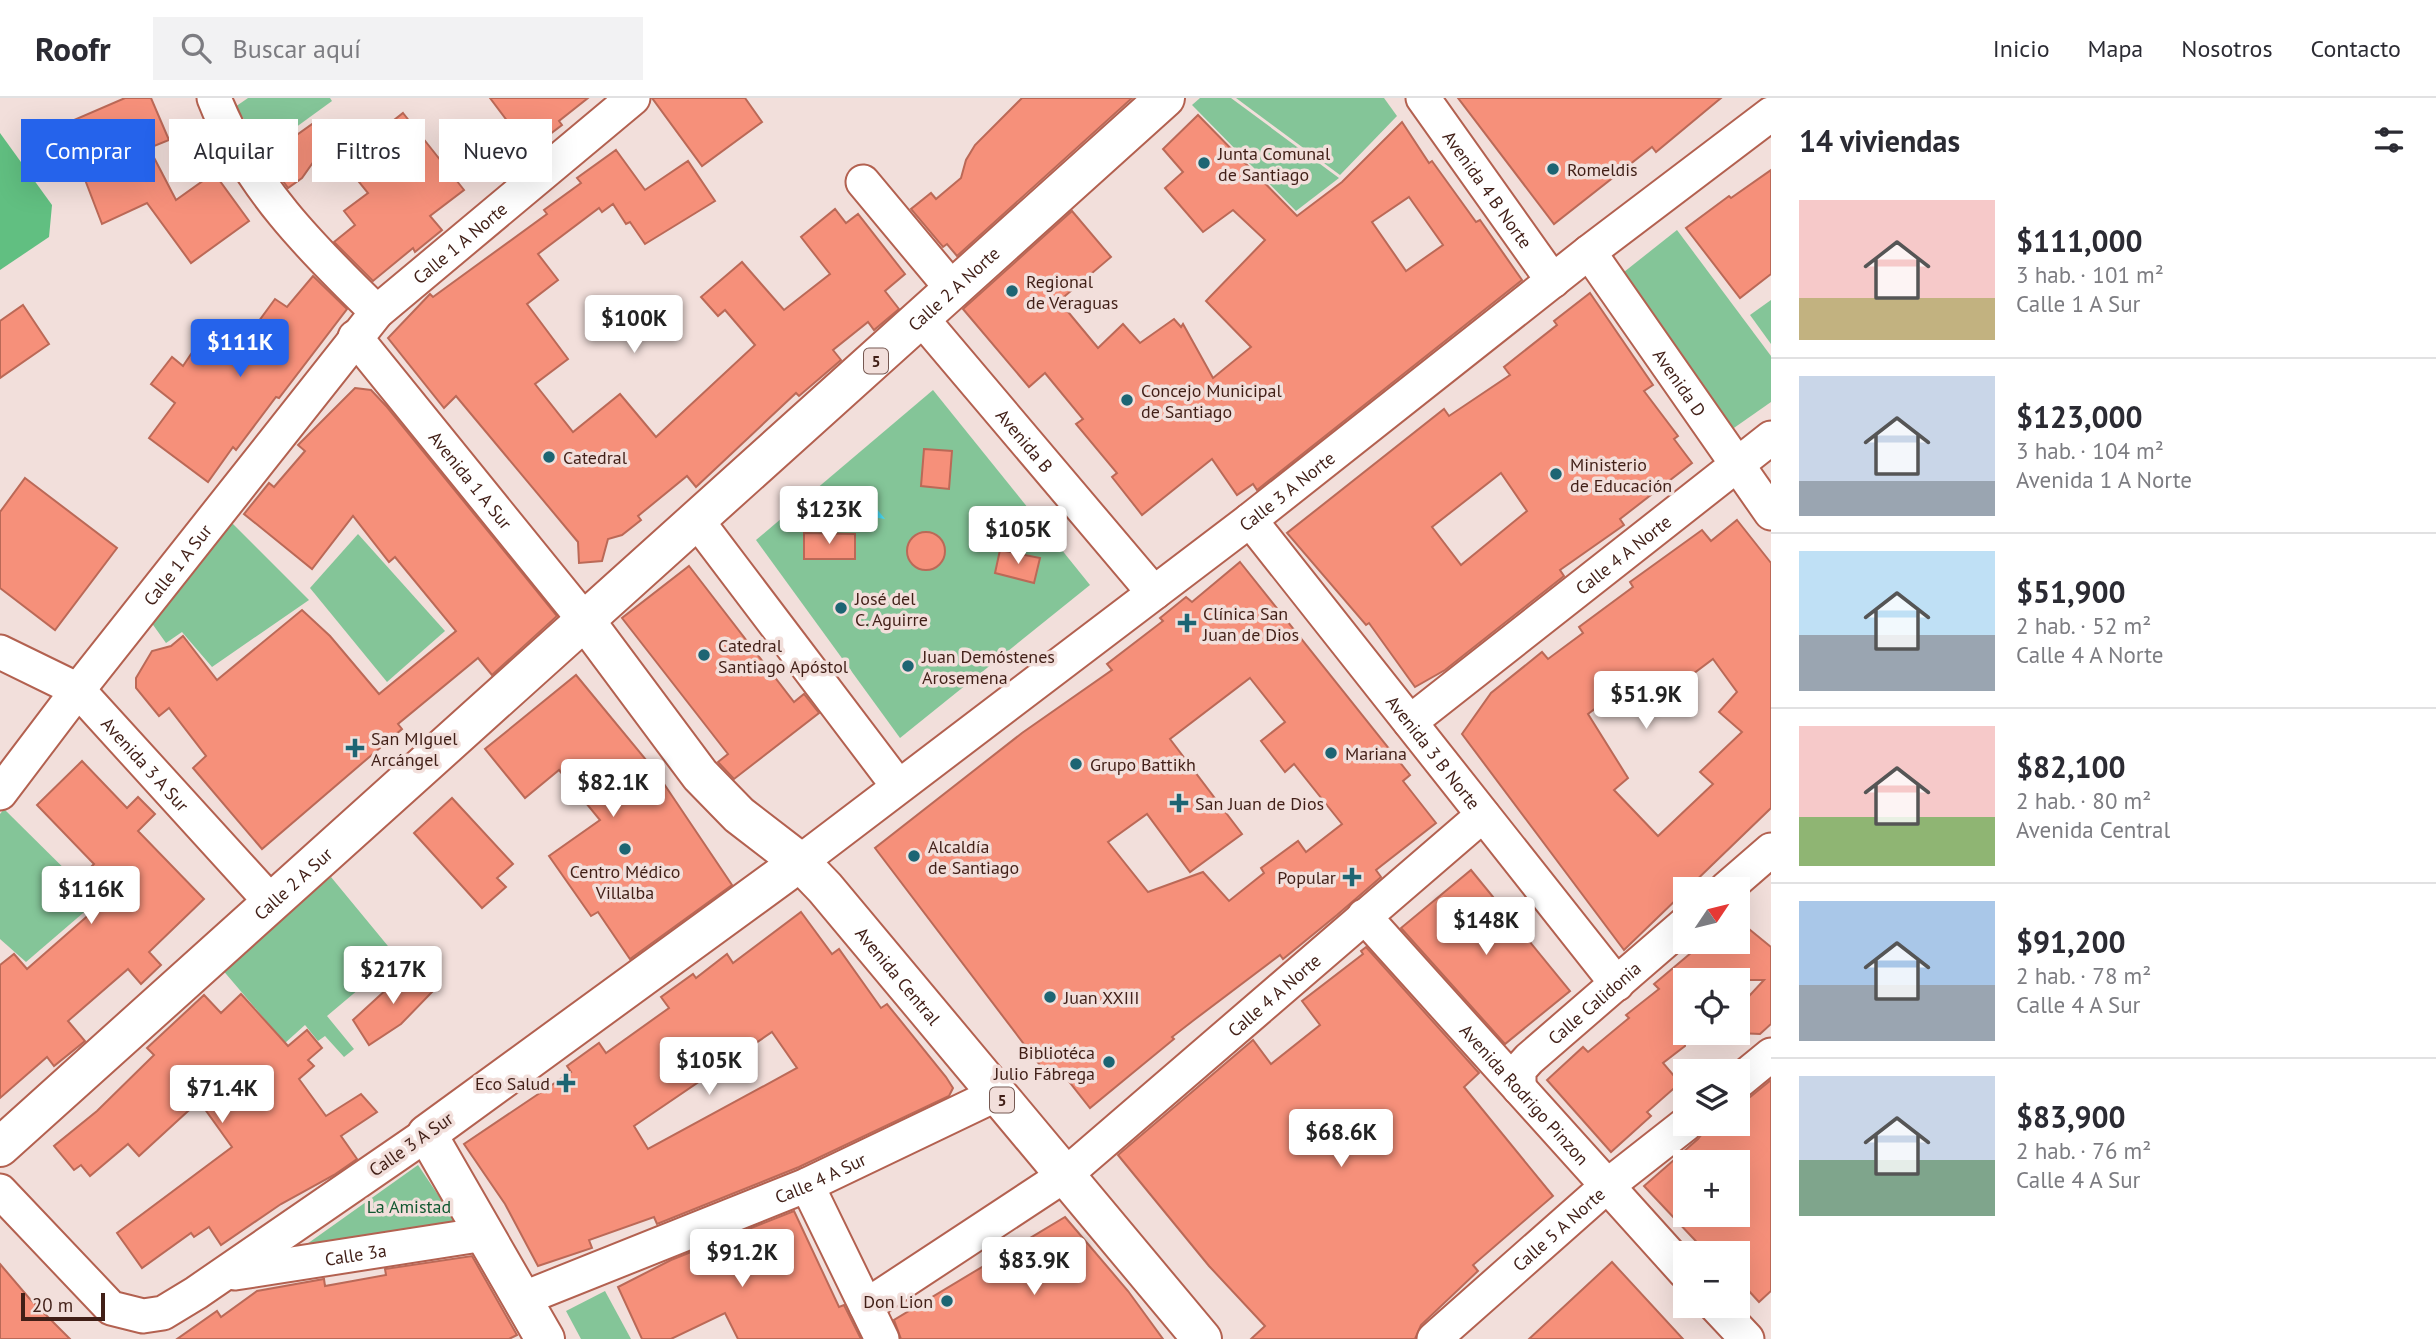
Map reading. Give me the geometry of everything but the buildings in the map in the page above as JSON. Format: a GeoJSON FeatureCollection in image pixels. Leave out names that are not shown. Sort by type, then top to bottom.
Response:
{"type":"FeatureCollection","features":[{"type":"Feature","properties":{"kind":"main road","name":"Calle 2 A Norte"},"geometry":{"type":"LineString","coordinates":[[586,622],[954,291],[1158,100]]}},
{"type":"Feature","properties":{"kind":"main road","name":"Avenida Central"},"geometry":{"type":"LineString","coordinates":[[586,622],[699,775],[800,874],[997,1094],[1202,1339]]}},
{"type":"Feature","properties":{"kind":"main road","name":"Calle 2 A Sur"},"geometry":{"type":"LineString","coordinates":[[0,1147],[586,622]]}},
{"type":"Feature","properties":{"kind":"main road","name":"Calle 3 A Sur"},"geometry":{"type":"LineString","coordinates":[[427,1134],[800,874]]}},
{"type":"Feature","properties":{"kind":"main road"},"geometry":{"type":"LineString","coordinates":[[427,1134],[545,1339]]}},
{"type":"Feature","properties":{"kind":"street"},"geometry":{"type":"LineString","coordinates":[[214,98],[227,131],[268,197],[306,244],[377,312]]}},
{"type":"Feature","properties":{"kind":"street","name":"Calle 1 A Norte"},"geometry":{"type":"LineString","coordinates":[[355,337],[377,312],[634,98]]}},
{"type":"Feature","properties":{"kind":"street","name":"Avenida 4 B Norte"},"geometry":{"type":"LineString","coordinates":[[1423,98],[1553,281]]}},
{"type":"Feature","properties":{"kind":"street","name":"Calle 3 A Norte"},"geometry":{"type":"LineString","coordinates":[[800,874],[898,786],[1250,520],[1588,252],[1771,114]]}},
{"type":"Feature","properties":{"kind":"street"},"geometry":{"type":"LineString","coordinates":[[863,182],[954,291]]}},
{"type":"Feature","properties":{"kind":"street","name":"Avenida D"},"geometry":{"type":"LineString","coordinates":[[1588,252],[1734,464],[1771,513]]}},
{"type":"Feature","properties":{"kind":"street","name":"Avenida B"},"geometry":{"type":"LineString","coordinates":[[922,319],[1154,593]]}},
{"type":"Feature","properties":{"kind":"street","name":"Avenida 1 A Sur"},"geometry":{"type":"LineString","coordinates":[[355,337],[586,622]]}},
{"type":"Feature","properties":{"kind":"street","name":"Calle 1 A Sur"},"geometry":{"type":"LineString","coordinates":[[0,793],[355,337]]}},
{"type":"Feature","properties":{"kind":"street","name":"Calle 4 A Norte"},"geometry":{"type":"LineString","coordinates":[[1410,722],[1734,464],[1771,439]]}},
{"type":"Feature","properties":{"kind":"street","name":"Avenida 3 B Norte"},"geometry":{"type":"LineString","coordinates":[[1250,520],[1617,984]]}},
{"type":"Feature","properties":{"kind":"street"},"geometry":{"type":"LineString","coordinates":[[698,522],[898,786]]}},
{"type":"Feature","properties":{"kind":"street","name":"Avenida 3 A Sur"},"geometry":{"type":"LineString","coordinates":[[0,652],[78,690],[272,904]]}},
{"type":"Feature","properties":{"kind":"street","name":"Calle 4 A Norte"},"geometry":{"type":"LineString","coordinates":[[1065,1175],[1483,815]]}},
{"type":"Feature","properties":{"kind":"street"},"geometry":{"type":"LineString","coordinates":[[1740,877],[1771,850]]}},
{"type":"Feature","properties":{"kind":"street","name":"Avenida Rodrigo Pinzon"},"geometry":{"type":"LineString","coordinates":[[1364,916],[1673,1259]]}},
{"type":"Feature","properties":{"kind":"street","name":"Calle Calidonia"},"geometry":{"type":"LineString","coordinates":[[1518,1088],[1519,1070],[1673,935]]}},
{"type":"Feature","properties":{"kind":"street"},"geometry":{"type":"LineString","coordinates":[[1750,1072],[1771,1055]]}},
{"type":"Feature","properties":{"kind":"street","name":"Calle 4 A Sur"},"geometry":{"type":"LineString","coordinates":[[522,1299],[807,1185],[997,1094]]}},
{"type":"Feature","properties":{"kind":"street","name":"Calle 3 A Sur"},"geometry":{"type":"LineString","coordinates":[[0,1191],[111,1308],[143,1316],[163,1313],[226,1275],[427,1134]]}},
{"type":"Feature","properties":{"kind":"street","name":"Calle 5 A Norte"},"geometry":{"type":"LineString","coordinates":[[1434,1339],[1607,1186],[1673,1134]]}},
{"type":"Feature","properties":{"kind":"street"},"geometry":{"type":"LineString","coordinates":[[866,1306],[1065,1175]]}},
{"type":"Feature","properties":{"kind":"street"},"geometry":{"type":"LineString","coordinates":[[807,1185],[882,1339]]}},
{"type":"Feature","properties":{"kind":"street","name":"Calle 3a"},"geometry":{"type":"LineString","coordinates":[[226,1275],[485,1234]]}},
{"type":"Feature","properties":{"kind":"street"},"geometry":{"type":"LineString","coordinates":[[1727,1318],[1747,1339]]}},
{"type":"Feature","properties":{"kind":"green space"},"geometry":{"type":"Polygon","coordinates":[[[248,98],[330,98],[332,101],[298,126],[298,119],[244,119],[235,107],[248,98]]]}},
{"type":"Feature","properties":{"kind":"green space"},"geometry":{"type":"Polygon","coordinates":[[[1200,98],[1231,98],[1339,178],[1296,211],[1192,105],[1200,98]]]}},
{"type":"Feature","properties":{"kind":"green space"},"geometry":{"type":"Polygon","coordinates":[[[1236,98],[1384,98],[1397,116],[1340,175],[1236,98]]]}},
{"type":"Feature","properties":{"kind":"green space"},"geometry":{"type":"Polygon","coordinates":[[[0,133],[21,162],[21,182],[35,182],[52,205],[49,237],[0,270],[0,133]]]}},
{"type":"Feature","properties":{"kind":"green space"},"geometry":{"type":"Polygon","coordinates":[[[1677,230],[1771,356],[1771,402],[1731,430],[1624,272],[1677,230]]]}},
{"type":"Feature","properties":{"kind":"green space"},"geometry":{"type":"Polygon","coordinates":[[[1771,300],[1771,344],[1750,315],[1771,300]]]}},
{"type":"Feature","properties":{"kind":"green space"},"geometry":{"type":"Polygon","coordinates":[[[933,390],[1090,585],[900,738],[756,540],[933,390]]]}},
{"type":"Feature","properties":{"kind":"green space"},"geometry":{"type":"Polygon","coordinates":[[[230,521],[309,600],[212,667],[182,632],[166,643],[151,622],[230,521]]]}},
{"type":"Feature","properties":{"kind":"green space"},"geometry":{"type":"Polygon","coordinates":[[[358,534],[445,631],[387,682],[310,588],[358,534]]]}},
{"type":"Feature","properties":{"kind":"green space"},"geometry":{"type":"Polygon","coordinates":[[[4,809],[97,901],[26,962],[0,939],[0,814],[4,809]]]}},
{"type":"Feature","properties":{"kind":"green space"},"geometry":{"type":"Polygon","coordinates":[[[331,877],[397,957],[327,1016],[354,1049],[344,1057],[325,1036],[318,1041],[305,1025],[285,1043],[221,968],[331,877]]]}},
{"type":"Feature","properties":{"kind":"green space","name":"La Amistad"},"geometry":{"type":"Polygon","coordinates":[[[418,1165],[459,1226],[310,1251],[307,1244],[418,1165]]]}},
{"type":"Feature","properties":{"kind":"green space"},"geometry":{"type":"Polygon","coordinates":[[[605,1291],[631,1339],[581,1339],[566,1311],[605,1291]]]}},
{"type":"Feature","properties":{"kind":"water"},"geometry":{"type":"Polygon","coordinates":[[[859,487],[885,519],[853,514],[859,487]]]}},
{"type":"Feature","properties":{"kind":"place","name":"Junta Comunal de Santiago"},"geometry":{"type":"Point","coordinates":[1204,163]}},
{"type":"Feature","properties":{"kind":"place","name":"Romeldis"},"geometry":{"type":"Point","coordinates":[1553,169]}},
{"type":"Feature","properties":{"kind":"place","name":"Regional de Veraguas"},"geometry":{"type":"Point","coordinates":[1012,291]}},
{"type":"Feature","properties":{"kind":"place","name":"Concejo Municipal de Santiago"},"geometry":{"type":"Point","coordinates":[1127,400]}},
{"type":"Feature","properties":{"kind":"place","name":"Catedral"},"geometry":{"type":"Point","coordinates":[549,457]}},
{"type":"Feature","properties":{"kind":"place","name":"Ministerio de Educación"},"geometry":{"type":"Point","coordinates":[1556,474]}},
{"type":"Feature","properties":{"kind":"place","name":"José del C. Aguirre"},"geometry":{"type":"Point","coordinates":[841,608]}},
{"type":"Feature","properties":{"kind":"place","name":"Clínica San Juan de Dios"},"geometry":{"type":"Point","coordinates":[1187,623]}},
{"type":"Feature","properties":{"kind":"place","name":"Catedral Santiago Apóstol"},"geometry":{"type":"Point","coordinates":[704,655]}},
{"type":"Feature","properties":{"kind":"place","name":"Juan Demóstenes Arosemena"},"geometry":{"type":"Point","coordinates":[908,666]}},
{"type":"Feature","properties":{"kind":"place","name":"San MIguel Arcángel"},"geometry":{"type":"Point","coordinates":[355,748]}},
{"type":"Feature","properties":{"kind":"place","name":"Mariana"},"geometry":{"type":"Point","coordinates":[1331,753]}},
{"type":"Feature","properties":{"kind":"place","name":"Grupo Battikh"},"geometry":{"type":"Point","coordinates":[1076,764]}},
{"type":"Feature","properties":{"kind":"place","name":"San Juan de Dios"},"geometry":{"type":"Point","coordinates":[1179,803]}},
{"type":"Feature","properties":{"kind":"place","name":"Centro Médico Villalba"},"geometry":{"type":"Point","coordinates":[625,849]}},
{"type":"Feature","properties":{"kind":"place","name":"Alcaldía de Santiago"},"geometry":{"type":"Point","coordinates":[914,856]}},
{"type":"Feature","properties":{"kind":"place","name":"Popular"},"geometry":{"type":"Point","coordinates":[1352,877]}},
{"type":"Feature","properties":{"kind":"place","name":"Juan XXIII"},"geometry":{"type":"Point","coordinates":[1050,997]}},
{"type":"Feature","properties":{"kind":"place","name":"Bibliotéca Julio Fábrega"},"geometry":{"type":"Point","coordinates":[1109,1062]}},
{"type":"Feature","properties":{"kind":"place","name":"Eco Salud"},"geometry":{"type":"Point","coordinates":[566,1083]}},
{"type":"Feature","properties":{"kind":"place","name":"Don Lion"},"geometry":{"type":"Point","coordinates":[947,1301]}}]}
